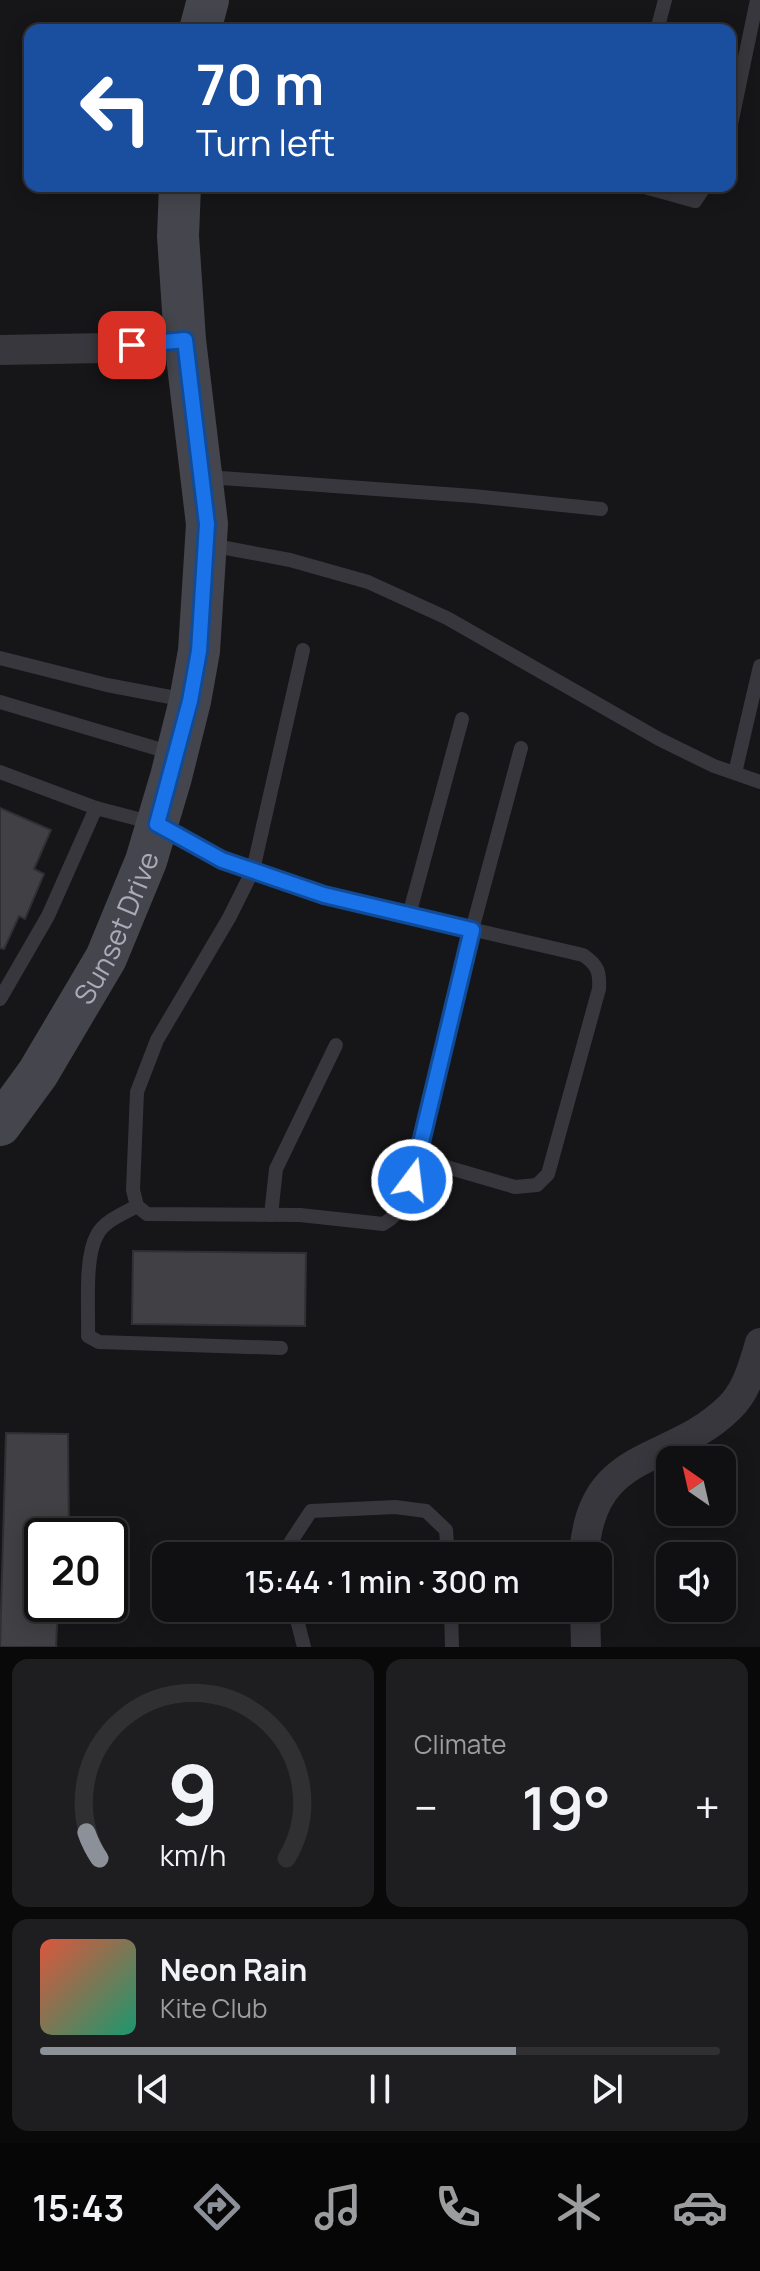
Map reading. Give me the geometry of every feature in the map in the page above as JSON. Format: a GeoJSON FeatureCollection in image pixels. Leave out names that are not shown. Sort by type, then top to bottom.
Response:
{"type":"FeatureCollection","features":[{"type":"Feature","properties":{"kind":"main road"},"geometry":{"type":"LineString","coordinates":[[202,24],[208,0]]}},
{"type":"Feature","properties":{"kind":"main road","name":"Sunset Drive"},"geometry":{"type":"LineString","coordinates":[[0,1125],[38,1073],[106,958],[146,861],[190,701],[199,651],[207,524],[185,340],[178,236],[180,192]]}},
{"type":"Feature","properties":{"kind":"street"},"geometry":{"type":"LineString","coordinates":[[0,350],[106,348],[185,340]]}},
{"type":"Feature","properties":{"kind":"street"},"geometry":{"type":"LineString","coordinates":[[585,1542],[595,1508],[611,1481],[636,1462],[705,1429],[732,1406],[750,1378],[760,1343]]}},
{"type":"Feature","properties":{"kind":"street"},"geometry":{"type":"LineString","coordinates":[[585,1622],[586,1647]]}},
{"type":"Feature","properties":{"kind":"lane"},"geometry":{"type":"LineString","coordinates":[[659,24],[665,0]]}},
{"type":"Feature","properties":{"kind":"lane"},"geometry":{"type":"LineString","coordinates":[[736,100],[757,0]]}},
{"type":"Feature","properties":{"kind":"lane"},"geometry":{"type":"LineString","coordinates":[[663,192],[695,201],[701,192]]}},
{"type":"Feature","properties":{"kind":"lane"},"geometry":{"type":"LineString","coordinates":[[203,477],[473,496],[601,509]]}},
{"type":"Feature","properties":{"kind":"lane"},"geometry":{"type":"LineString","coordinates":[[206,544],[290,560],[368,582],[447,618],[659,739],[714,766],[760,782]]}},
{"type":"Feature","properties":{"kind":"lane"},"geometry":{"type":"LineString","coordinates":[[303,650],[253,870],[229,918],[157,1040],[137,1092],[133,1190],[137,1206],[147,1214],[300,1215],[383,1224],[394,1217],[406,1201],[419,1159],[472,930],[521,748]]}},
{"type":"Feature","properties":{"kind":"lane"},"geometry":{"type":"LineString","coordinates":[[0,658],[107,685],[190,701]]}},
{"type":"Feature","properties":{"kind":"lane"},"geometry":{"type":"LineString","coordinates":[[735,773],[760,666]]}},
{"type":"Feature","properties":{"kind":"lane"},"geometry":{"type":"LineString","coordinates":[[0,702],[177,755]]}},
{"type":"Feature","properties":{"kind":"lane"},"geometry":{"type":"LineString","coordinates":[[409,915],[462,719]]}},
{"type":"Feature","properties":{"kind":"lane"},"geometry":{"type":"LineString","coordinates":[[0,772],[96,808],[157,824],[222,860],[324,895],[583,955],[592,961],[600,972],[599,989],[548,1174],[537,1185],[515,1187],[419,1159]]}},
{"type":"Feature","properties":{"kind":"lane"},"geometry":{"type":"LineString","coordinates":[[0,999],[48,916],[96,808]]}},
{"type":"Feature","properties":{"kind":"lane"},"geometry":{"type":"LineString","coordinates":[[271,1215],[276,1169],[336,1045]]}},
{"type":"Feature","properties":{"kind":"lane"},"geometry":{"type":"LineString","coordinates":[[137,1206],[111,1221],[97,1234],[91,1255],[88,1336],[99,1342],[281,1348]]}},
{"type":"Feature","properties":{"kind":"lane"},"geometry":{"type":"LineString","coordinates":[[291,1542],[311,1511],[395,1507],[426,1511],[446,1530],[447,1542]]}},
{"type":"Feature","properties":{"kind":"lane"},"geometry":{"type":"LineString","coordinates":[[298,1622],[304,1647]]}},
{"type":"Feature","properties":{"kind":"lane"},"geometry":{"type":"LineString","coordinates":[[451,1622],[452,1647]]}},
{"type":"Feature","properties":{"kind":"building"},"geometry":{"type":"Polygon","coordinates":[[[0,808],[51,830],[34,869],[44,874],[25,919],[19,916],[4,949],[0,948],[0,808]]]}},
{"type":"Feature","properties":{"kind":"building"},"geometry":{"type":"Polygon","coordinates":[[[133,1251],[306,1253],[305,1326],[132,1324],[133,1251]]]}},
{"type":"Feature","properties":{"kind":"building"},"geometry":{"type":"Polygon","coordinates":[[[6,1433],[68,1434],[69,1518],[24,1518],[24,1622],[57,1622],[56,1647],[0,1647],[6,1433]]]}},
{"type":"Feature","properties":{"kind":"route"},"geometry":{"type":"LineString","coordinates":[[132,345],[185,340],[207,524],[199,651],[190,701],[157,824],[222,860],[324,895],[472,930],[412,1180]]}}]}
